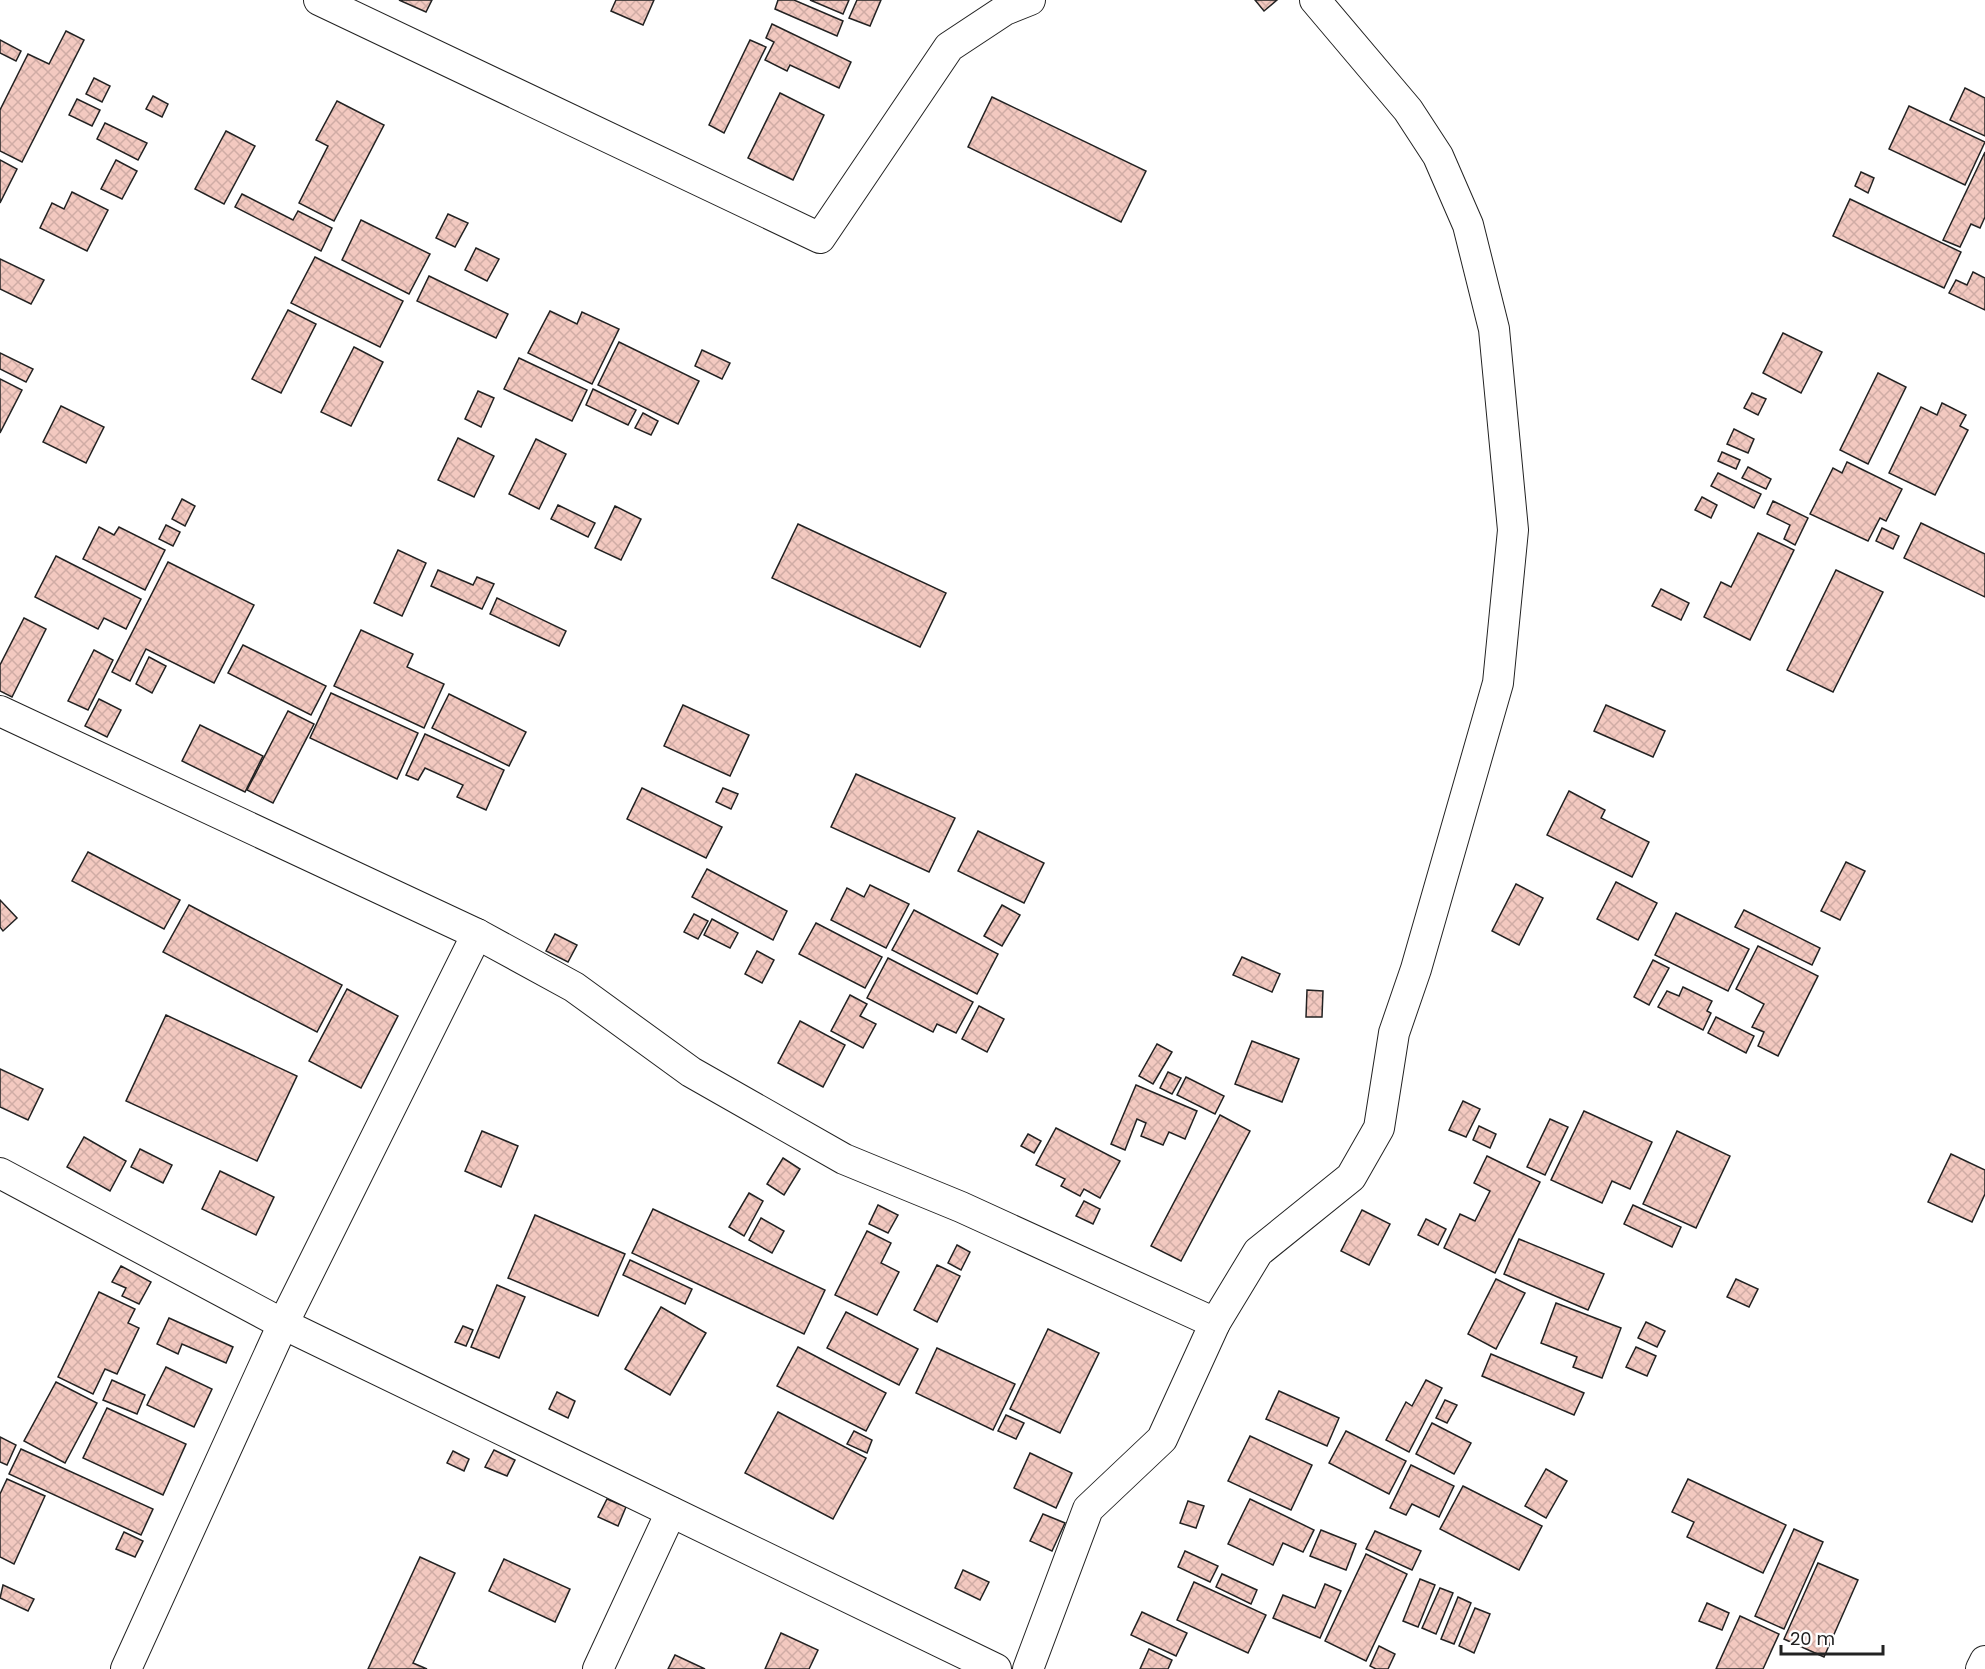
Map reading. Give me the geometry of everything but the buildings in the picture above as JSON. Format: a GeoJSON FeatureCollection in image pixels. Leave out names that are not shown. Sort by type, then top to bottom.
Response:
{"type":"FeatureCollection","features":[{"type":"Feature","properties":{"kind":"street"},"geometry":{"type":"LineString","coordinates":[[319,0],[820,238],[949,47],[1005,9],[1030,0]]}},
{"type":"Feature","properties":{"kind":"street"},"geometry":{"type":"LineString","coordinates":[[1028,1669],[1088,1509],[1162,1439],[1215,1323],[1258,1252],[1351,1177],[1379,1128],[1394,1034],[1416,969],[1498,682],[1513,530],[1494,329],[1468,225],[1438,156],[1408,110],[1315,0]]}},
{"type":"Feature","properties":{"kind":"street"},"geometry":{"type":"LineString","coordinates":[[0,711],[477,934],[574,987],[691,1072],[844,1159],[961,1207],[1215,1323]]}},
{"type":"Feature","properties":{"kind":"street"},"geometry":{"type":"LineString","coordinates":[[126,1669],[283,1324],[477,934]]}},
{"type":"Feature","properties":{"kind":"street"},"geometry":{"type":"LineString","coordinates":[[0,1173],[283,1324],[996,1669]]}},
{"type":"Feature","properties":{"kind":"street"},"geometry":{"type":"LineString","coordinates":[[598,1669],[671,1512]]}},
{"type":"Feature","properties":{"kind":"street"},"geometry":{"type":"LineString","coordinates":[[1981,1669],[1985,1661]]}}]}
